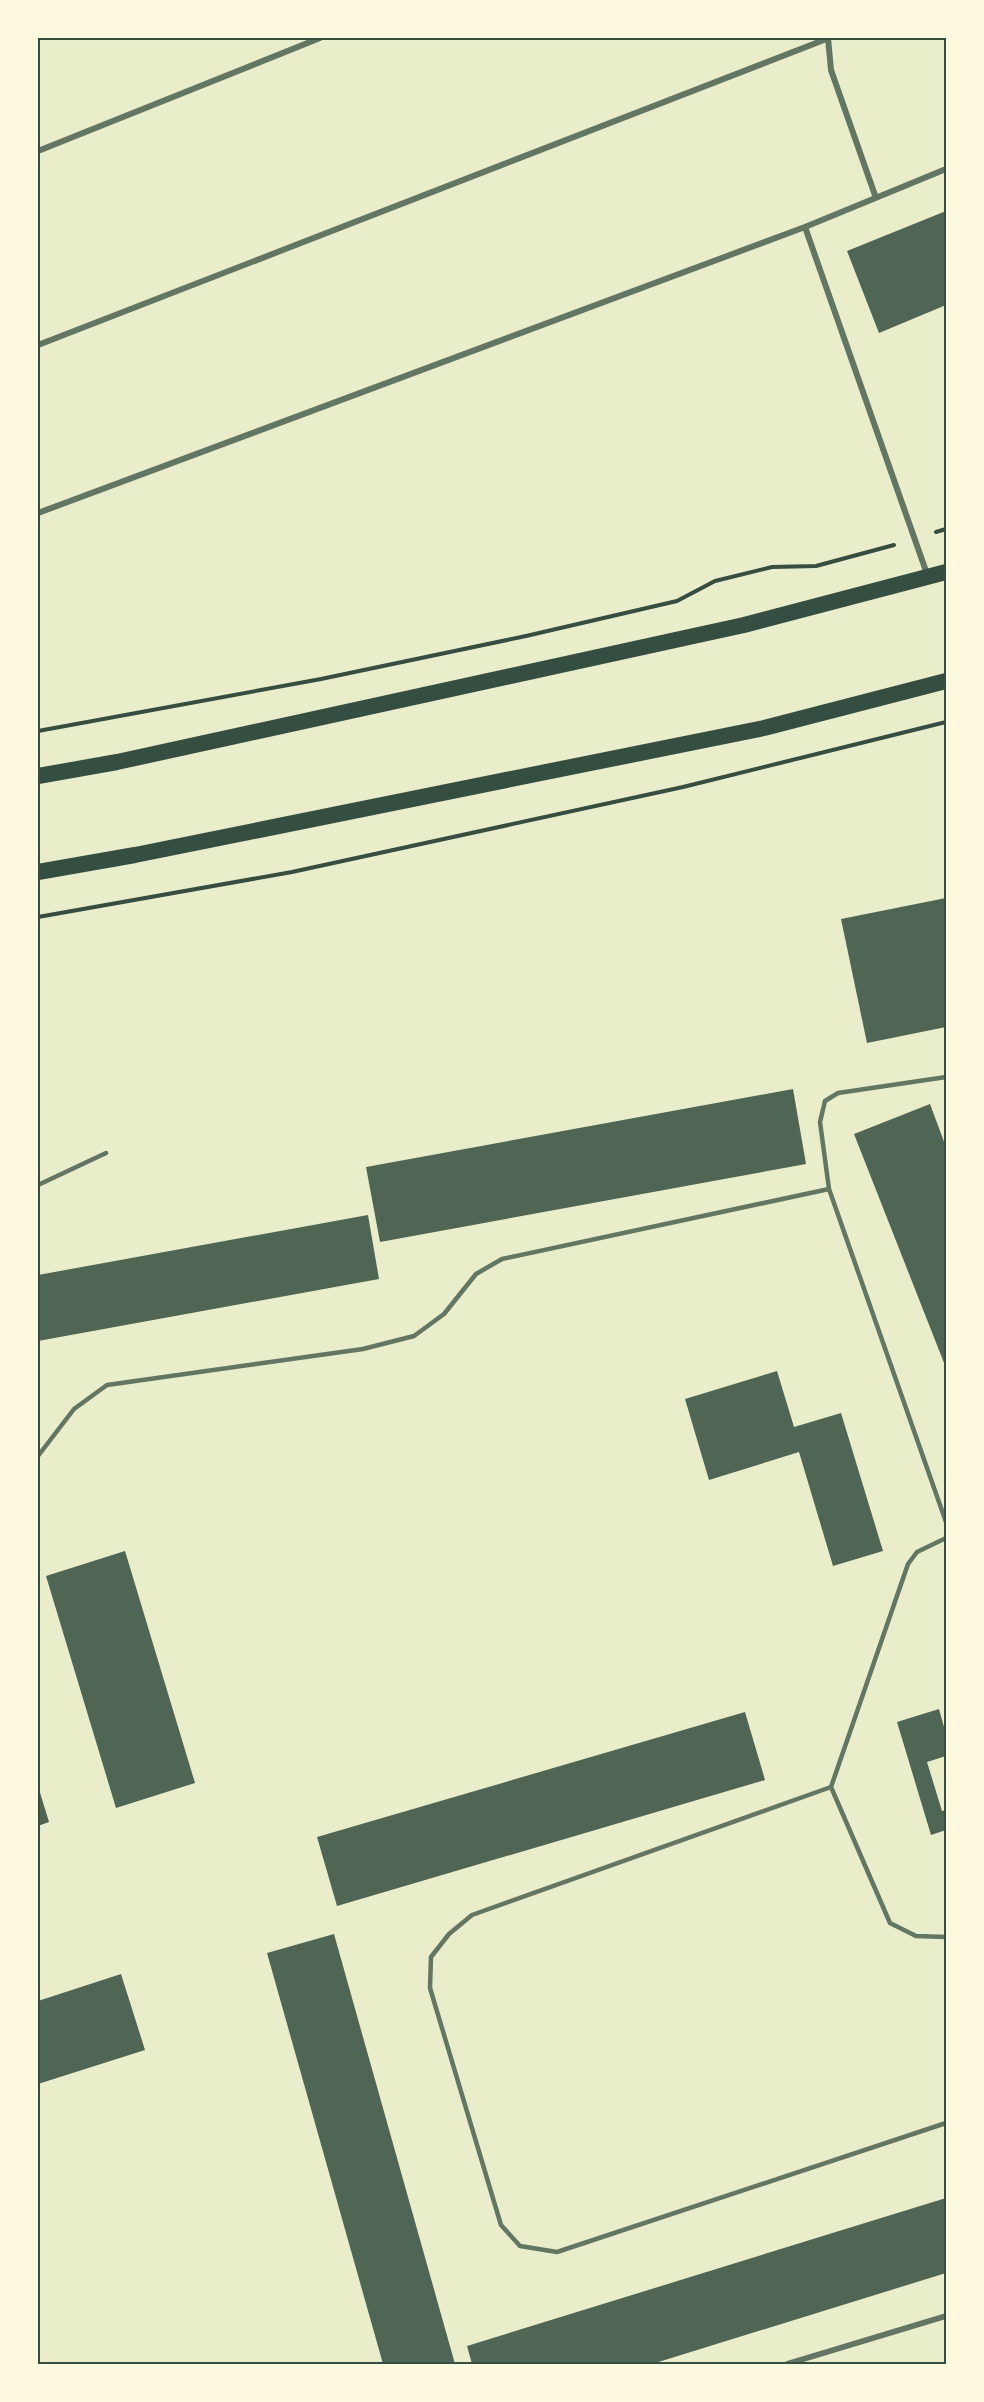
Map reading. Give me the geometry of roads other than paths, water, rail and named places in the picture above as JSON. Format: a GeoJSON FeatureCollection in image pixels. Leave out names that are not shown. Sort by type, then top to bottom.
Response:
{"type":"FeatureCollection","features":[{"type":"Feature","properties":{"kind":"highway"},"geometry":{"type":"LineString","coordinates":[[38,776],[117,762],[744,626],[946,572]]}},
{"type":"Feature","properties":{"kind":"highway"},"geometry":{"type":"LineString","coordinates":[[38,872],[147,853],[764,728],[946,681]]}},
{"type":"Feature","properties":{"kind":"street"},"geometry":{"type":"LineString","coordinates":[[38,151],[320,38]]}},
{"type":"Feature","properties":{"kind":"street"},"geometry":{"type":"LineString","coordinates":[[38,345],[828,38],[831,70],[876,198]]}},
{"type":"Feature","properties":{"kind":"street"},"geometry":{"type":"LineString","coordinates":[[38,513],[805,227],[946,170]]}},
{"type":"Feature","properties":{"kind":"street"},"geometry":{"type":"LineString","coordinates":[[805,227],[928,577]]}},
{"type":"Feature","properties":{"kind":"street"},"geometry":{"type":"LineString","coordinates":[[787,2364],[946,2316]]}},
{"type":"Feature","properties":{"kind":"lane"},"geometry":{"type":"LineString","coordinates":[[946,1077],[838,1093],[825,1101],[820,1122],[829,1189],[946,1522]]}},
{"type":"Feature","properties":{"kind":"lane"},"geometry":{"type":"LineString","coordinates":[[38,1185],[106,1153]]}},
{"type":"Feature","properties":{"kind":"lane"},"geometry":{"type":"LineString","coordinates":[[38,1456],[74,1409],[107,1385],[363,1349],[414,1336],[444,1314],[476,1274],[502,1259],[829,1189]]}},
{"type":"Feature","properties":{"kind":"lane"},"geometry":{"type":"LineString","coordinates":[[946,1538],[917,1552],[908,1564],[831,1787],[890,1923],[916,1936],[946,1937]]}},
{"type":"Feature","properties":{"kind":"lane"},"geometry":{"type":"LineString","coordinates":[[831,1787],[472,1915],[449,1934],[437,1949],[431,1957],[430,1989],[501,2225],[520,2246],[557,2252],[946,2123]]}}]}
